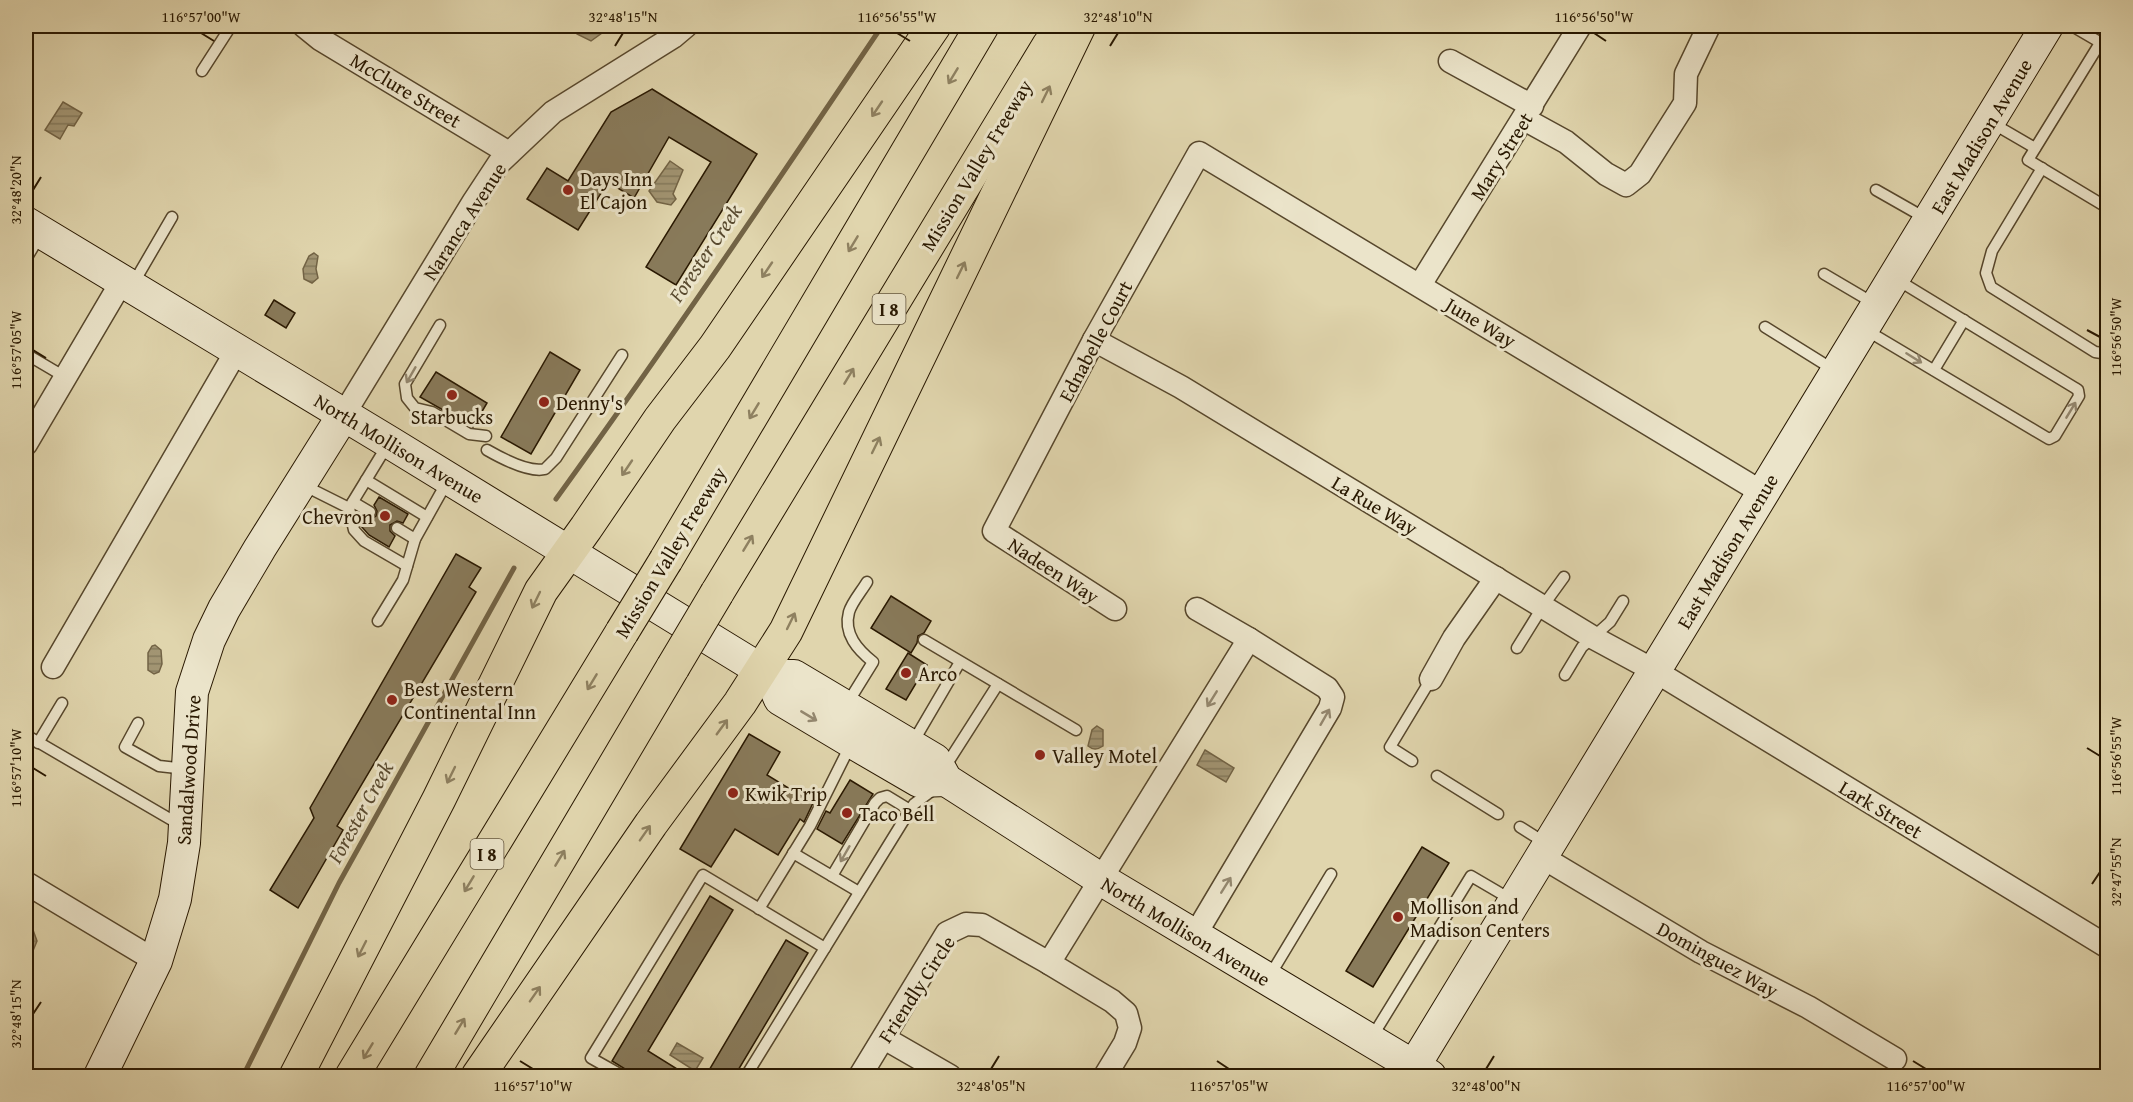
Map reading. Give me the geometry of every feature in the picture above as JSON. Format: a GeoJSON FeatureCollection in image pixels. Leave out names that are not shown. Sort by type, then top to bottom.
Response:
{"type":"FeatureCollection","features":[{"type":"Feature","properties":{"kind":"highway"},"geometry":{"type":"LineString","coordinates":[[296,1077],[439,799],[541,591],[660,419],[715,347],[934,26]]}},
{"type":"Feature","properties":{"kind":"highway","name":"Mission Valley Freeway"},"geometry":{"type":"LineString","coordinates":[[352,1077],[666,560],[982,26]]}},
{"type":"Feature","properties":{"kind":"highway","name":"Mission Valley Freeway"},"geometry":{"type":"LineString","coordinates":[[431,1077],[717,593],[1061,26]]}},
{"type":"Feature","properties":{"kind":"highway"},"geometry":{"type":"LineString","coordinates":[[478,1077],[651,824],[740,703],[765,673],[1079,26]]}},
{"type":"Feature","properties":{"kind":"street","name":"McClure Street"},"geometry":{"type":"LineString","coordinates":[[304,26],[320,39],[509,153]]}},
{"type":"Feature","properties":{"kind":"street","name":"Naranca Avenue"},"geometry":{"type":"LineString","coordinates":[[344,414],[499,163],[553,112],[686,26]]}},
{"type":"Feature","properties":{"kind":"street","name":"Mary Street"},"geometry":{"type":"LineString","coordinates":[[1420,285],[1580,26]]}},
{"type":"Feature","properties":{"kind":"street","name":"East Madison Avenue"},"geometry":{"type":"LineString","coordinates":[[1417,1074],[1515,902],[2047,26]]}},
{"type":"Feature","properties":{"kind":"street"},"geometry":{"type":"LineString","coordinates":[[1450,61],[1528,112],[1606,174],[1626,184],[1640,174],[1685,103],[1686,74],[1708,28]]}},
{"type":"Feature","properties":{"kind":"street","name":"June Way"},"geometry":{"type":"LineString","coordinates":[[1199,153],[1762,493]]}},
{"type":"Feature","properties":{"kind":"street","name":"Ednabelle Court"},"geometry":{"type":"LineString","coordinates":[[994,531],[1094,339],[1199,153]]}},
{"type":"Feature","properties":{"kind":"street","name":"North Mollison Avenue"},"geometry":{"type":"LineString","coordinates":[[34,228],[344,414],[765,673],[794,676],[935,760],[944,776],[1102,880],[1370,1040],[1417,1074]]}},
{"type":"Feature","properties":{"kind":"street"},"geometry":{"type":"LineString","coordinates":[[26,444],[65,377],[127,284]]}},
{"type":"Feature","properties":{"kind":"street","name":"La Rue Way"},"geometry":{"type":"LineString","coordinates":[[1094,339],[1181,387],[1594,638],[1655,671]]}},
{"type":"Feature","properties":{"kind":"street"},"geometry":{"type":"LineString","coordinates":[[53,667],[237,350]]}},
{"type":"Feature","properties":{"kind":"street","name":"Sandalwood Drive"},"geometry":{"type":"LineString","coordinates":[[100,1077],[156,961],[175,899],[184,828],[192,692],[208,640],[224,609],[344,414]]}},
{"type":"Feature","properties":{"kind":"street","name":"Nadeen Way"},"geometry":{"type":"LineString","coordinates":[[994,531],[1115,609]]}},
{"type":"Feature","properties":{"kind":"street"},"geometry":{"type":"LineString","coordinates":[[1431,679],[1454,638],[1496,578]]}},
{"type":"Feature","properties":{"kind":"street"},"geometry":{"type":"LineString","coordinates":[[1195,935],[1330,708],[1333,697],[1327,688],[1250,639],[1197,609]]}},
{"type":"Feature","properties":{"kind":"street"},"geometry":{"type":"LineString","coordinates":[[1049,963],[1250,639]]}},
{"type":"Feature","properties":{"kind":"street","name":"Lark Street"},"geometry":{"type":"LineString","coordinates":[[1655,671],[2108,947]]}},
{"type":"Feature","properties":{"kind":"street","name":"North Mollison Avenue"},"geometry":{"type":"LineString","coordinates":[[765,673],[780,699],[919,781],[944,776]]}},
{"type":"Feature","properties":{"kind":"street"},"geometry":{"type":"LineString","coordinates":[[856,744],[874,742],[904,752],[911,746]]}},
{"type":"Feature","properties":{"kind":"street","name":"Dominguez Way"},"geometry":{"type":"LineString","coordinates":[[1546,851],[1701,952],[1808,1008],[1895,1059]]}},
{"type":"Feature","properties":{"kind":"street"},"geometry":{"type":"LineString","coordinates":[[26,883],[156,961]]}},
{"type":"Feature","properties":{"kind":"street","name":"Friendly Circle"},"geometry":{"type":"LineString","coordinates":[[860,1077],[947,933],[966,924],[982,925],[1112,1001],[1126,1013],[1130,1028],[1125,1043],[1105,1077]]}},
{"type":"Feature","properties":{"kind":"street"},"geometry":{"type":"LineString","coordinates":[[884,1038],[950,1077]]}},
{"type":"Feature","properties":{"kind":"lane"},"geometry":{"type":"LineString","coordinates":[[202,71],[231,26]]}},
{"type":"Feature","properties":{"kind":"lane"},"geometry":{"type":"LineString","coordinates":[[2072,26],[2104,45],[2028,160],[2108,208]]}},
{"type":"Feature","properties":{"kind":"lane"},"geometry":{"type":"LineString","coordinates":[[1990,122],[2036,148]]}},
{"type":"Feature","properties":{"kind":"lane"},"geometry":{"type":"LineString","coordinates":[[2042,168],[1992,252],[1986,273],[1991,287],[2095,352],[2108,354]]}},
{"type":"Feature","properties":{"kind":"lane"},"geometry":{"type":"LineString","coordinates":[[1876,190],[1930,220]]}},
{"type":"Feature","properties":{"kind":"lane"},"geometry":{"type":"LineString","coordinates":[[127,284],[172,217]]}},
{"type":"Feature","properties":{"kind":"lane"},"geometry":{"type":"LineString","coordinates":[[26,259],[34,228]]}},
{"type":"Feature","properties":{"kind":"lane"},"geometry":{"type":"LineString","coordinates":[[1824,274],[1870,317],[1934,370],[2043,436],[2049,439],[2055,436],[2079,396],[2078,390],[1894,278]]}},
{"type":"Feature","properties":{"kind":"lane"},"geometry":{"type":"LineString","coordinates":[[1934,370],[1964,320]]}},
{"type":"Feature","properties":{"kind":"lane"},"geometry":{"type":"LineString","coordinates":[[440,325],[405,384],[407,398],[415,408],[432,412],[469,434],[486,436]]}},
{"type":"Feature","properties":{"kind":"lane"},"geometry":{"type":"LineString","coordinates":[[1765,327],[1837,371]]}},
{"type":"Feature","properties":{"kind":"lane"},"geometry":{"type":"LineString","coordinates":[[26,354],[65,377]]}},
{"type":"Feature","properties":{"kind":"lane"},"geometry":{"type":"LineString","coordinates":[[487,450],[502,459],[532,469],[545,469],[556,458],[622,355]]}},
{"type":"Feature","properties":{"kind":"lane"},"geometry":{"type":"LineString","coordinates":[[389,442],[351,505],[354,530],[364,541],[407,566]]}},
{"type":"Feature","properties":{"kind":"lane"},"geometry":{"type":"LineString","coordinates":[[378,621],[404,580],[415,539],[449,478]]}},
{"type":"Feature","properties":{"kind":"lane"},"geometry":{"type":"LineString","coordinates":[[366,480],[427,516]]}},
{"type":"Feature","properties":{"kind":"lane"},"geometry":{"type":"LineString","coordinates":[[300,483],[370,512]]}},
{"type":"Feature","properties":{"kind":"lane"},"geometry":{"type":"LineString","coordinates":[[397,528],[415,539]]}},
{"type":"Feature","properties":{"kind":"lane"},"geometry":{"type":"LineString","coordinates":[[1517,648],[1543,606],[1564,578]]}},
{"type":"Feature","properties":{"kind":"lane"},"geometry":{"type":"LineString","coordinates":[[845,706],[873,662],[854,645],[849,627],[849,613],[867,582]]}},
{"type":"Feature","properties":{"kind":"lane"},"geometry":{"type":"LineString","coordinates":[[1565,675],[1582,647],[1610,622],[1623,601]]}},
{"type":"Feature","properties":{"kind":"lane"},"geometry":{"type":"LineString","coordinates":[[924,640],[1076,730]]}},
{"type":"Feature","properties":{"kind":"lane"},"geometry":{"type":"LineString","coordinates":[[911,746],[960,662]]}},
{"type":"Feature","properties":{"kind":"lane"},"geometry":{"type":"LineString","coordinates":[[1412,761],[1389,747],[1431,679]]}},
{"type":"Feature","properties":{"kind":"lane"},"geometry":{"type":"LineString","coordinates":[[746,1077],[910,810],[944,776],[998,684]]}},
{"type":"Feature","properties":{"kind":"lane"},"geometry":{"type":"LineString","coordinates":[[39,743],[62,703]]}},
{"type":"Feature","properties":{"kind":"lane"},"geometry":{"type":"LineString","coordinates":[[138,723],[125,747],[159,766],[186,769]]}},
{"type":"Feature","properties":{"kind":"lane"},"geometry":{"type":"LineString","coordinates":[[26,735],[184,828]]}},
{"type":"Feature","properties":{"kind":"lane"},"geometry":{"type":"LineString","coordinates":[[759,909],[810,826],[856,744]]}},
{"type":"Feature","properties":{"kind":"lane"},"geometry":{"type":"LineString","coordinates":[[1437,776],[1498,814]]}},
{"type":"Feature","properties":{"kind":"lane"},"geometry":{"type":"LineString","coordinates":[[832,876],[874,802],[887,796],[910,810]]}},
{"type":"Feature","properties":{"kind":"lane"},"geometry":{"type":"LineString","coordinates":[[1520,827],[1546,851]]}},
{"type":"Feature","properties":{"kind":"lane"},"geometry":{"type":"LineString","coordinates":[[794,853],[859,892]]}},
{"type":"Feature","properties":{"kind":"lane"},"geometry":{"type":"LineString","coordinates":[[1268,980],[1331,874]]}},
{"type":"Feature","properties":{"kind":"lane"},"geometry":{"type":"LineString","coordinates":[[623,1077],[591,1058],[703,875],[825,948]]}},
{"type":"Feature","properties":{"kind":"lane"},"geometry":{"type":"LineString","coordinates":[[1370,1040],[1471,876],[1515,902]]}},
{"type":"Feature","properties":{"kind":"shaded area"},"geometry":{"type":"Polygon","coordinates":[[[576,26],[594,27],[602,33],[591,41],[577,34],[576,26]]]}},
{"type":"Feature","properties":{"kind":"shaded area"},"geometry":{"type":"Polygon","coordinates":[[[63,102],[82,113],[74,126],[68,125],[60,139],[45,130],[63,102]]]}},
{"type":"Feature","properties":{"kind":"shaded area"},"geometry":{"type":"Polygon","coordinates":[[[670,161],[683,170],[673,194],[676,199],[671,205],[657,202],[649,191],[670,161]]]}},
{"type":"Feature","properties":{"kind":"shaded area"},"geometry":{"type":"Polygon","coordinates":[[[314,253],[318,256],[316,269],[318,278],[312,283],[304,279],[303,269],[309,256],[314,253]]]}},
{"type":"Feature","properties":{"kind":"shaded area"},"geometry":{"type":"Polygon","coordinates":[[[155,645],[161,650],[162,664],[159,672],[154,674],[148,670],[148,653],[155,645]]]}},
{"type":"Feature","properties":{"kind":"shaded area"},"geometry":{"type":"Polygon","coordinates":[[[1097,726],[1103,730],[1103,746],[1093,749],[1088,746],[1092,730],[1097,726]]]}},
{"type":"Feature","properties":{"kind":"shaded area"},"geometry":{"type":"Polygon","coordinates":[[[1205,750],[1234,768],[1226,782],[1197,765],[1205,750]]]}},
{"type":"Feature","properties":{"kind":"shaded area"},"geometry":{"type":"Polygon","coordinates":[[[26,930],[33,930],[37,941],[30,958],[26,958],[26,930]]]}},
{"type":"Feature","properties":{"kind":"shaded area"},"geometry":{"type":"Polygon","coordinates":[[[677,1043],[703,1058],[695,1071],[670,1055],[677,1043]]]}},
{"type":"Feature","properties":{"kind":"building","name":"Days Inn El Cajon"},"geometry":{"type":"Polygon","coordinates":[[[652,89],[757,154],[676,285],[646,267],[711,162],[669,137],[634,198],[608,182],[578,230],[527,199],[547,168],[568,181],[611,112],[652,89]]]}},
{"type":"Feature","properties":{"kind":"building"},"geometry":{"type":"Polygon","coordinates":[[[274,300],[295,313],[286,328],[265,315],[274,300]]]}},
{"type":"Feature","properties":{"kind":"building"},"geometry":{"type":"Polygon","coordinates":[[[550,352],[580,370],[531,454],[501,437],[550,352]]]}},
{"type":"Feature","properties":{"kind":"building"},"geometry":{"type":"Polygon","coordinates":[[[436,372],[487,403],[473,427],[420,397],[436,372]]]}},
{"type":"Feature","properties":{"kind":"building"},"geometry":{"type":"Polygon","coordinates":[[[379,497],[408,514],[403,523],[397,521],[390,525],[390,531],[395,536],[389,547],[369,535],[361,526],[366,518],[371,519],[376,516],[377,511],[374,505],[379,497]]]}},
{"type":"Feature","properties":{"kind":"building","name":"Best Western Continental Inn"},"geometry":{"type":"Polygon","coordinates":[[[456,554],[481,568],[469,587],[476,592],[337,826],[343,830],[298,908],[270,890],[314,818],[310,808],[456,554]]]}},
{"type":"Feature","properties":{"kind":"building"},"geometry":{"type":"Polygon","coordinates":[[[891,596],[931,621],[924,633],[918,636],[911,653],[871,628],[891,596]]]}},
{"type":"Feature","properties":{"kind":"building"},"geometry":{"type":"Polygon","coordinates":[[[908,653],[927,665],[906,700],[886,689],[908,653]]]}},
{"type":"Feature","properties":{"kind":"building"},"geometry":{"type":"Polygon","coordinates":[[[749,734],[780,752],[767,775],[813,803],[804,822],[800,819],[778,855],[735,829],[711,867],[680,849],[749,734]]]}},
{"type":"Feature","properties":{"kind":"building","name":"Taco Bell"},"geometry":{"type":"Polygon","coordinates":[[[850,780],[873,794],[842,844],[817,829],[826,811],[830,813],[850,780]]]}},
{"type":"Feature","properties":{"kind":"building","name":"Mollison and Madison Centers"},"geometry":{"type":"Polygon","coordinates":[[[1422,847],[1449,863],[1373,987],[1346,971],[1422,847]]]}},
{"type":"Feature","properties":{"kind":"building"},"geometry":{"type":"Polygon","coordinates":[[[710,896],[733,910],[648,1051],[690,1077],[638,1077],[612,1061],[710,896]]]}},
{"type":"Feature","properties":{"kind":"building"},"geometry":{"type":"Polygon","coordinates":[[[786,940],[808,953],[734,1077],[705,1077],[786,940]]]}},
{"type":"Feature","properties":{"kind":"waterway","name":"Forester Creek"},"geometry":{"type":"LineString","coordinates":[[556,499],[680,323],[882,26]]}},
{"type":"Feature","properties":{"kind":"waterway","name":"Forester Creek"},"geometry":{"type":"LineString","coordinates":[[243,1076],[339,883],[514,568]]}},
{"type":"Feature","properties":{"kind":"place","name":"Days Inn El Cajon"},"geometry":{"type":"Point","coordinates":[568,190]}},
{"type":"Feature","properties":{"kind":"place","name":"Starbucks"},"geometry":{"type":"Point","coordinates":[452,395]}},
{"type":"Feature","properties":{"kind":"place","name":"Denny's"},"geometry":{"type":"Point","coordinates":[544,402]}},
{"type":"Feature","properties":{"kind":"place","name":"Chevron"},"geometry":{"type":"Point","coordinates":[385,516]}},
{"type":"Feature","properties":{"kind":"place","name":"Arco"},"geometry":{"type":"Point","coordinates":[906,673]}},
{"type":"Feature","properties":{"kind":"place","name":"Best Western Continental Inn"},"geometry":{"type":"Point","coordinates":[392,700]}},
{"type":"Feature","properties":{"kind":"place","name":"Valley Motel"},"geometry":{"type":"Point","coordinates":[1040,755]}},
{"type":"Feature","properties":{"kind":"place","name":"Kwik Trip"},"geometry":{"type":"Point","coordinates":[733,793]}},
{"type":"Feature","properties":{"kind":"place","name":"Taco Bell"},"geometry":{"type":"Point","coordinates":[847,813]}},
{"type":"Feature","properties":{"kind":"place","name":"Mollison and Madison Centers"},"geometry":{"type":"Point","coordinates":[1398,917]}}]}
